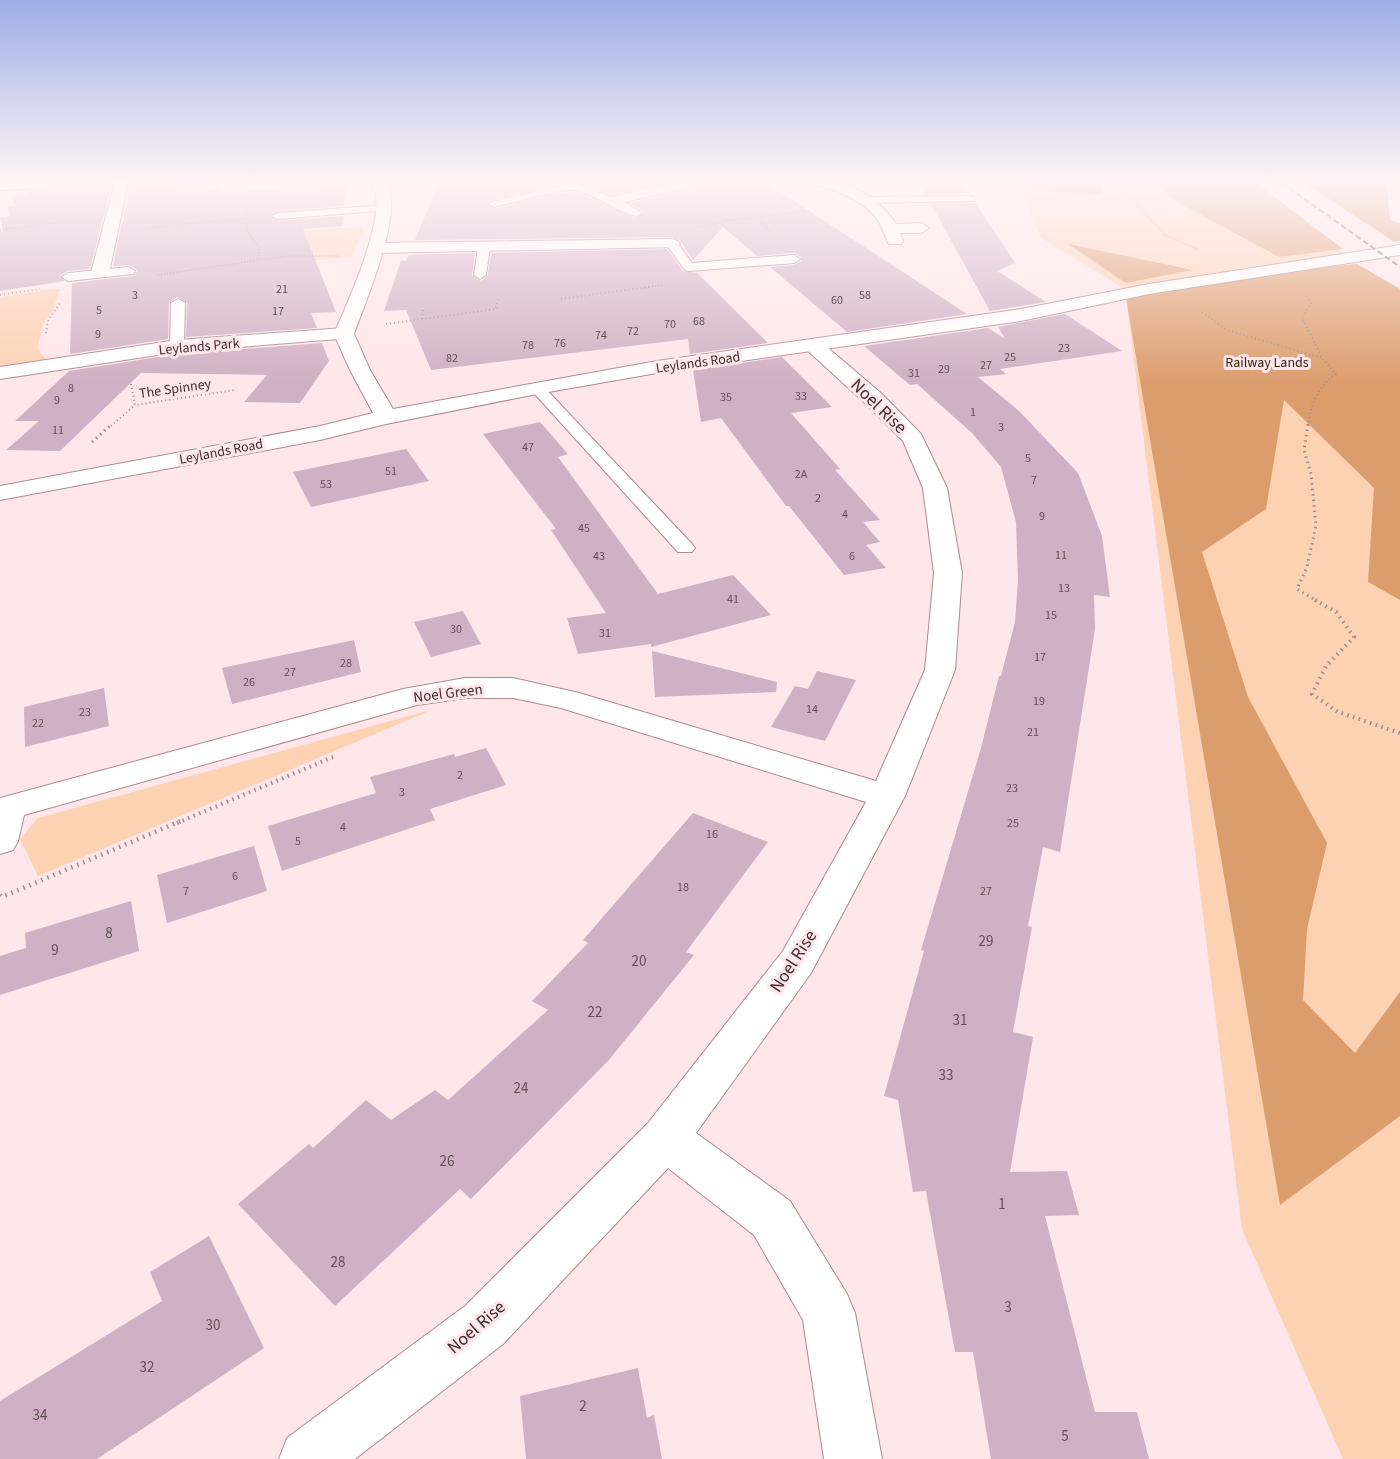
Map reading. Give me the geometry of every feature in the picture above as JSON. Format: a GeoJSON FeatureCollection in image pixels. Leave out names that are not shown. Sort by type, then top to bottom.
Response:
{"type":"FeatureCollection","features":[{"type":"Feature","properties":{"kind":"street"},"geometry":{"type":"LineString","coordinates":[[100,273],[106,246]]}},
{"type":"Feature","properties":{"kind":"street"},"geometry":{"type":"LineString","coordinates":[[376,246],[345,332],[360,370],[386,417]]}},
{"type":"Feature","properties":{"kind":"street"},"geometry":{"type":"LineString","coordinates":[[375,251],[498,246]]}},
{"type":"Feature","properties":{"kind":"street","name":"Leylands Road"},"geometry":{"type":"LineString","coordinates":[[0,493],[320,433],[386,417],[537,388],[657,367],[1021,315],[1149,288],[1400,250]]}},
{"type":"Feature","properties":{"kind":"street","name":"Leylands Park"},"geometry":{"type":"LineString","coordinates":[[0,373],[177,346],[345,332]]}},
{"type":"Feature","properties":{"kind":"street","name":"Noel Rise"},"geometry":{"type":"LineString","coordinates":[[308,1459],[484,1325],[665,1138],[797,962],[887,796],[940,670],[948,573],[935,488],[913,439],[874,399],[814,346]]}},
{"type":"Feature","properties":{"kind":"street","name":"Noel Green"},"geometry":{"type":"LineString","coordinates":[[3,820],[414,696],[465,688],[513,688],[568,700],[887,796]]}},
{"type":"Feature","properties":{"kind":"street"},"geometry":{"type":"LineString","coordinates":[[665,1138],[772,1218],[828,1313],[853,1459]]}},
{"type":"Feature","properties":{"kind":"lane"},"geometry":{"type":"LineString","coordinates":[[674,246],[689,267],[794,259]]}},
{"type":"Feature","properties":{"kind":"lane"},"geometry":{"type":"LineString","coordinates":[[480,275],[484,247]]}},
{"type":"Feature","properties":{"kind":"lane"},"geometry":{"type":"LineString","coordinates":[[68,277],[129,271]]}},
{"type":"Feature","properties":{"kind":"lane"},"geometry":{"type":"LineString","coordinates":[[177,346],[178,303]]}},
{"type":"Feature","properties":{"kind":"lane"},"geometry":{"type":"LineString","coordinates":[[537,388],[685,548]]}},
{"type":"Feature","properties":{"kind":"path"},"geometry":{"type":"LineString","coordinates":[[1190,246],[1249,272],[1281,278],[1303,292],[1311,303],[1302,318],[1323,359],[1336,374],[1323,383],[1310,410],[1304,450],[1311,474],[1316,526],[1307,567],[1297,589],[1336,612],[1354,637],[1326,666],[1312,694],[1338,712],[1400,733]]}},
{"type":"Feature","properties":{"kind":"path"},"geometry":{"type":"LineString","coordinates":[[155,275],[288,256],[375,251]]}},
{"type":"Feature","properties":{"kind":"path"},"geometry":{"type":"LineString","coordinates":[[1149,288],[1191,304],[1227,330],[1323,359]]}},
{"type":"Feature","properties":{"kind":"path"},"geometry":{"type":"LineString","coordinates":[[0,295],[43,289]]}},
{"type":"Feature","properties":{"kind":"path"},"geometry":{"type":"LineString","coordinates":[[345,332],[496,309],[499,294]]}},
{"type":"Feature","properties":{"kind":"path"},"geometry":{"type":"LineString","coordinates":[[54,364],[44,347],[48,321],[63,298]]}},
{"type":"Feature","properties":{"kind":"path"},"geometry":{"type":"LineString","coordinates":[[422,319],[423,310]]}},
{"type":"Feature","properties":{"kind":"path","name":"The Spinney"},"geometry":{"type":"LineString","coordinates":[[126,353],[135,405],[235,390]]}},
{"type":"Feature","properties":{"kind":"path"},"geometry":{"type":"LineString","coordinates":[[0,895],[2,897],[344,753]]}},
{"type":"Feature","properties":{"kind":"green space"},"geometry":{"type":"Polygon","coordinates":[[[247,246],[356,246],[352,257],[236,268],[247,246]]]}},
{"type":"Feature","properties":{"kind":"green space","name":"Railway Lands"},"geometry":{"type":"Polygon","coordinates":[[[1054,246],[1336,246],[1400,301],[1400,1459],[1343,1459],[1242,1229],[1125,289],[1054,246]]]}},
{"type":"Feature","properties":{"kind":"green space"},"geometry":{"type":"Polygon","coordinates":[[[1071,246],[1193,270],[1126,283],[1071,246]]]}},
{"type":"Feature","properties":{"kind":"green space"},"geometry":{"type":"Polygon","coordinates":[[[1259,246],[1339,246],[1343,249],[1279,257],[1259,246]]]}},
{"type":"Feature","properties":{"kind":"green space"},"geometry":{"type":"Polygon","coordinates":[[[1357,264],[1400,289],[1400,600],[1368,582],[1374,488],[1284,400],[1266,509],[1202,552],[1248,697],[1327,843],[1307,929],[1303,1000],[1355,1053],[1400,992],[1400,1116],[1280,1205],[1126,298],[1306,269],[1357,264]]]}},
{"type":"Feature","properties":{"kind":"green space"},"geometry":{"type":"Polygon","coordinates":[[[60,289],[52,313],[44,322],[37,348],[48,362],[0,369],[0,297],[60,289]]]}},
{"type":"Feature","properties":{"kind":"green space"},"geometry":{"type":"Polygon","coordinates":[[[434,709],[38,876],[20,839],[38,818],[434,709]]]}},
{"type":"Feature","properties":{"kind":"building"},"geometry":{"type":"Polygon","coordinates":[[[0,246],[96,246],[90,269],[67,271],[60,276],[65,281],[0,291],[0,246]]]}},
{"type":"Feature","properties":{"kind":"building"},"geometry":{"type":"Polygon","coordinates":[[[117,246],[310,246],[336,312],[311,313],[317,328],[186,337],[187,303],[177,297],[169,303],[168,339],[70,354],[72,283],[133,276],[137,272],[129,265],[113,266],[117,246]]]}},
{"type":"Feature","properties":{"kind":"building"},"geometry":{"type":"Polygon","coordinates":[[[684,246],[706,246],[693,260],[684,246]]]}},
{"type":"Feature","properties":{"kind":"building"},"geometry":{"type":"Polygon","coordinates":[[[745,246],[863,246],[967,314],[847,332],[770,267],[794,265],[801,261],[801,257],[794,253],[757,256],[745,246]]]}},
{"type":"Feature","properties":{"kind":"building"},"geometry":{"type":"Polygon","coordinates":[[[954,246],[1004,246],[1015,263],[997,271],[1046,302],[990,311],[954,246]]]}},
{"type":"Feature","properties":{"kind":"building"},"geometry":{"type":"Polygon","coordinates":[[[667,249],[683,271],[697,273],[768,343],[690,354],[688,339],[431,370],[406,310],[384,311],[401,261],[406,261],[409,255],[475,253],[472,275],[481,281],[488,275],[491,253],[667,249]]]}},
{"type":"Feature","properties":{"kind":"building"},"geometry":{"type":"Polygon","coordinates":[[[1065,314],[1122,351],[1000,369],[1006,374],[978,377],[1019,411],[1078,473],[1102,536],[1110,597],[1094,595],[1095,629],[1060,852],[1043,847],[1028,926],[1032,927],[1013,1032],[1033,1037],[1010,1172],[1067,1171],[1079,1215],[1045,1216],[1095,1412],[1137,1412],[1149,1459],[991,1459],[973,1352],[955,1352],[926,1191],[913,1192],[898,1100],[884,1096],[924,951],[921,950],[981,748],[999,676],[1001,676],[1015,622],[1018,580],[1016,522],[1001,467],[972,433],[917,384],[910,385],[864,346],[988,328],[1005,339],[998,327],[1065,314]]]}},
{"type":"Feature","properties":{"kind":"building"},"geometry":{"type":"Polygon","coordinates":[[[322,343],[329,361],[300,403],[244,402],[267,375],[141,373],[60,451],[6,450],[39,421],[15,421],[69,371],[177,354],[322,343]]]}},
{"type":"Feature","properties":{"kind":"building"},"geometry":{"type":"Polygon","coordinates":[[[782,357],[832,407],[791,413],[840,469],[835,470],[880,520],[863,522],[880,542],[866,545],[886,568],[844,575],[789,506],[786,506],[721,418],[701,422],[693,370],[782,357]]]}},
{"type":"Feature","properties":{"kind":"building"},"geometry":{"type":"Polygon","coordinates":[[[540,422],[568,454],[558,457],[658,594],[733,575],[771,615],[651,647],[651,644],[578,654],[567,618],[606,613],[551,530],[556,529],[483,434],[540,422]]]}},
{"type":"Feature","properties":{"kind":"building"},"geometry":{"type":"Polygon","coordinates":[[[406,449],[429,481],[311,507],[293,472],[406,449]]]}},
{"type":"Feature","properties":{"kind":"building"},"geometry":{"type":"Polygon","coordinates":[[[463,611],[481,644],[431,657],[414,622],[463,611]]]}},
{"type":"Feature","properties":{"kind":"building"},"geometry":{"type":"Polygon","coordinates":[[[354,640],[361,672],[232,704],[222,668],[354,640]]]}},
{"type":"Feature","properties":{"kind":"building"},"geometry":{"type":"Polygon","coordinates":[[[652,651],[777,682],[776,692],[655,697],[652,651]]]}},
{"type":"Feature","properties":{"kind":"building"},"geometry":{"type":"Polygon","coordinates":[[[817,671],[856,680],[825,741],[771,727],[795,686],[808,689],[817,671]]]}},
{"type":"Feature","properties":{"kind":"building"},"geometry":{"type":"Polygon","coordinates":[[[104,688],[109,726],[25,747],[24,707],[104,688]]]}},
{"type":"Feature","properties":{"kind":"building"},"geometry":{"type":"Polygon","coordinates":[[[486,748],[506,785],[430,809],[435,820],[282,871],[268,826],[376,793],[370,777],[454,754],[455,757],[486,748]]]}},
{"type":"Feature","properties":{"kind":"building"},"geometry":{"type":"Polygon","coordinates":[[[693,813],[768,842],[686,952],[694,955],[608,1061],[471,1199],[460,1189],[335,1306],[238,1204],[309,1144],[313,1148],[366,1100],[391,1120],[435,1090],[448,1100],[548,1010],[532,1001],[588,943],[583,940],[693,813]]]}},
{"type":"Feature","properties":{"kind":"building"},"geometry":{"type":"Polygon","coordinates":[[[254,846],[267,891],[167,923],[157,875],[254,846]]]}},
{"type":"Feature","properties":{"kind":"building"},"geometry":{"type":"Polygon","coordinates":[[[131,901],[139,951],[0,995],[0,956],[26,948],[25,933],[131,901]]]}},
{"type":"Feature","properties":{"kind":"building"},"geometry":{"type":"Polygon","coordinates":[[[209,1236],[264,1348],[97,1459],[0,1459],[0,1401],[162,1301],[150,1272],[209,1236]]]}},
{"type":"Feature","properties":{"kind":"building"},"geometry":{"type":"Polygon","coordinates":[[[638,1368],[647,1418],[654,1415],[662,1459],[526,1459],[520,1396],[638,1368]]]}},
{"type":"Feature","properties":{"kind":"railway"},"geometry":{"type":"LineString","coordinates":[[1371,246],[1400,267]]}}]}
